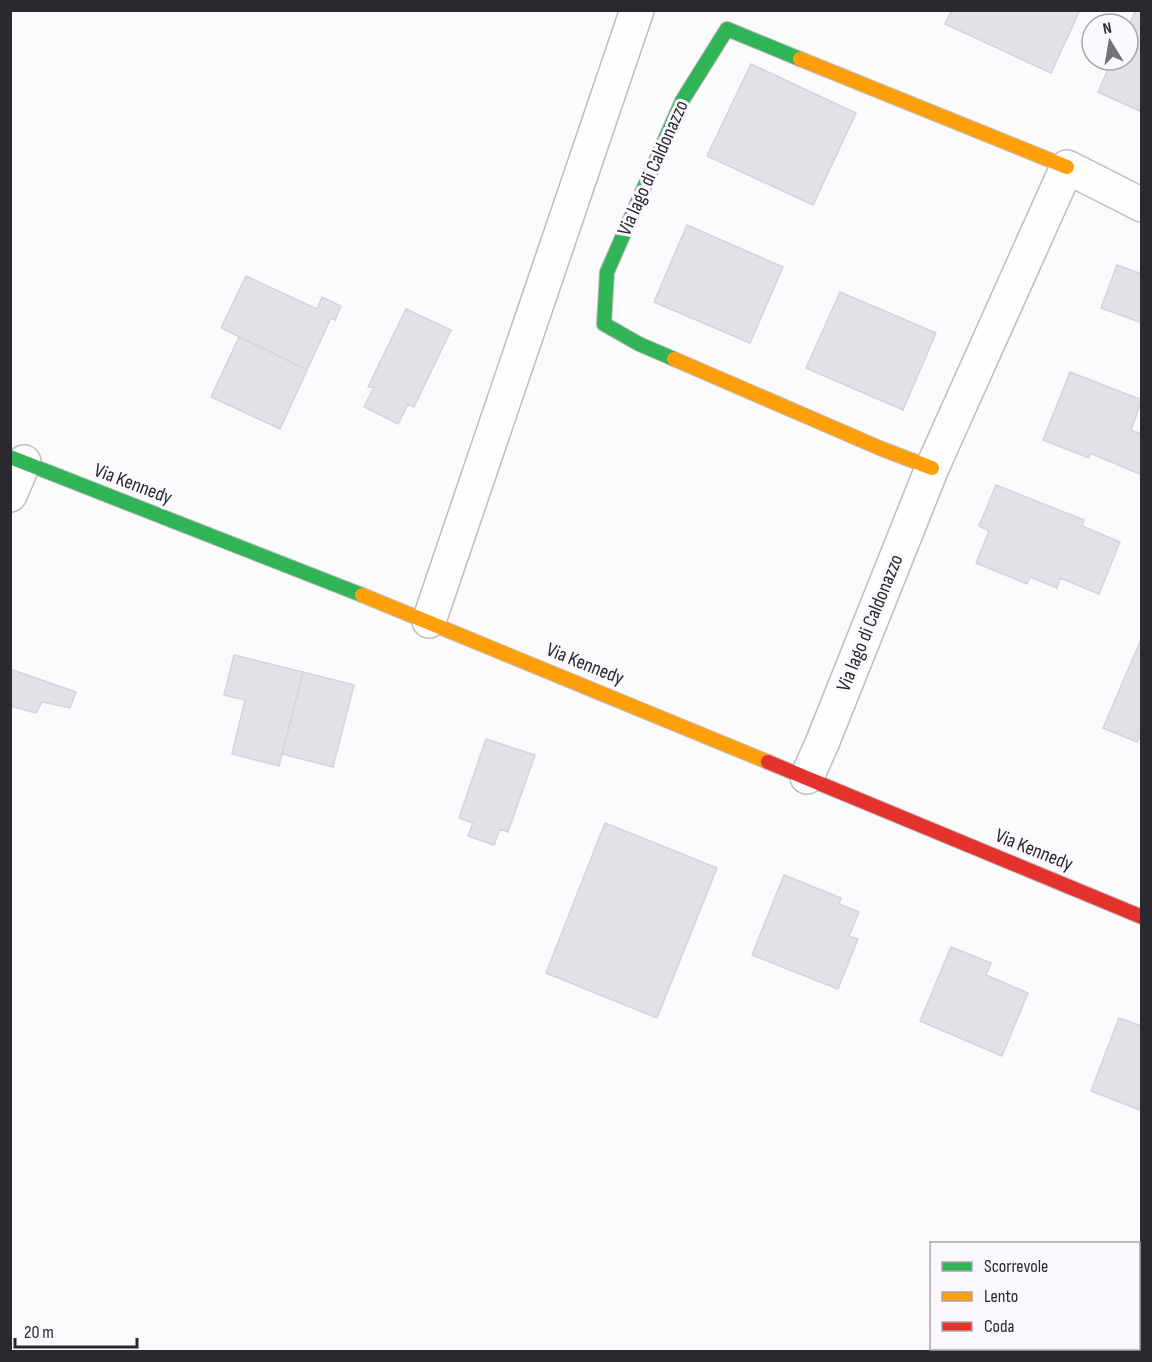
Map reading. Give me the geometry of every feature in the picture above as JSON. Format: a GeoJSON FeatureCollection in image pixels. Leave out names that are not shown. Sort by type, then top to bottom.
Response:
{"type":"FeatureCollection","features":[{"type":"Feature","properties":{"kind":"street"},"geometry":{"type":"LineString","coordinates":[[429,621],[637,10]]}},
{"type":"Feature","properties":{"kind":"street","name":"Via lago di Caldonazzo"},"geometry":{"type":"LineString","coordinates":[[932,468],[882,449],[650,348],[604,324],[607,272],[682,101],[727,29],[1067,167],[1142,205]]}},
{"type":"Feature","properties":{"kind":"street","name":"Via lago di Caldonazzo"},"geometry":{"type":"LineString","coordinates":[[807,777],[932,468],[1067,167]]}},
{"type":"Feature","properties":{"kind":"street"},"geometry":{"type":"LineString","coordinates":[[10,495],[17,460]]}},
{"type":"Feature","properties":{"kind":"street","name":"Via Kennedy"},"geometry":{"type":"LineString","coordinates":[[17,460],[429,621],[1142,917]]}},
{"type":"Feature","properties":{"kind":"building"},"geometry":{"type":"Polygon","coordinates":[[[952,10],[1080,10],[1051,73],[945,24],[952,10]]]}},
{"type":"Feature","properties":{"kind":"building"},"geometry":{"type":"Polygon","coordinates":[[[1142,10],[1142,112],[1098,92],[1107,72],[1140,72],[1140,12],[1135,12],[1142,10]]]}},
{"type":"Feature","properties":{"kind":"building"},"geometry":{"type":"Polygon","coordinates":[[[751,64],[856,113],[813,205],[707,156],[751,64]]]}},
{"type":"Feature","properties":{"kind":"building"},"geometry":{"type":"Polygon","coordinates":[[[687,225],[783,267],[750,343],[654,302],[687,225]]]}},
{"type":"Feature","properties":{"kind":"building"},"geometry":{"type":"Polygon","coordinates":[[[1117,265],[1142,274],[1142,323],[1101,308],[1117,265]]]}},
{"type":"Feature","properties":{"kind":"building"},"geometry":{"type":"Polygon","coordinates":[[[246,276],[317,309],[322,297],[341,306],[335,320],[331,318],[307,370],[221,328],[246,276]]]}},
{"type":"Feature","properties":{"kind":"building"},"geometry":{"type":"Polygon","coordinates":[[[840,292],[936,333],[903,410],[806,368],[840,292]]]}},
{"type":"Feature","properties":{"kind":"building"},"geometry":{"type":"Polygon","coordinates":[[[406,309],[451,330],[414,407],[408,404],[398,424],[364,407],[374,387],[368,387],[406,309]]]}},
{"type":"Feature","properties":{"kind":"building"},"geometry":{"type":"Polygon","coordinates":[[[239,337],[307,370],[280,429],[211,397],[239,337]]]}},
{"type":"Feature","properties":{"kind":"building"},"geometry":{"type":"Polygon","coordinates":[[[1070,372],[1142,400],[1131,430],[1142,434],[1142,475],[1090,453],[1089,458],[1043,440],[1070,372]]]}},
{"type":"Feature","properties":{"kind":"building"},"geometry":{"type":"Polygon","coordinates":[[[996,485],[1084,520],[1082,526],[1120,542],[1099,594],[1060,578],[1057,588],[1030,577],[1027,584],[976,563],[989,531],[979,526],[996,485]]]}},
{"type":"Feature","properties":{"kind":"building"},"geometry":{"type":"Polygon","coordinates":[[[1142,637],[1142,737],[1140,736],[1137,742],[1103,728],[1142,637]]]}},
{"type":"Feature","properties":{"kind":"building"},"geometry":{"type":"Polygon","coordinates":[[[234,655],[303,672],[279,766],[232,754],[245,700],[224,695],[234,655]]]}},
{"type":"Feature","properties":{"kind":"building"},"geometry":{"type":"Polygon","coordinates":[[[10,669],[76,692],[70,708],[42,702],[36,713],[10,706],[10,669]]]}},
{"type":"Feature","properties":{"kind":"building"},"geometry":{"type":"Polygon","coordinates":[[[303,672],[354,685],[333,767],[282,754],[303,672]]]}},
{"type":"Feature","properties":{"kind":"building"},"geometry":{"type":"Polygon","coordinates":[[[486,739],[535,755],[508,832],[500,829],[494,845],[468,836],[473,823],[459,818],[486,739]]]}},
{"type":"Feature","properties":{"kind":"building"},"geometry":{"type":"Polygon","coordinates":[[[605,823],[717,868],[657,1018],[546,973],[605,823]]]}},
{"type":"Feature","properties":{"kind":"building"},"geometry":{"type":"Polygon","coordinates":[[[784,875],[841,898],[839,904],[859,912],[849,936],[858,939],[838,989],[752,955],[784,875]]]}},
{"type":"Feature","properties":{"kind":"building"},"geometry":{"type":"Polygon","coordinates":[[[951,947],[991,963],[986,975],[1028,993],[1002,1056],[920,1021],[951,947]]]}},
{"type":"Feature","properties":{"kind":"building"},"geometry":{"type":"Polygon","coordinates":[[[1119,1018],[1142,1026],[1142,1111],[1091,1091],[1119,1018]]]}},
{"type":"Feature","properties":{"kind":"traffic: fast"},"geometry":{"type":"LineString","coordinates":[[674,359],[639,344],[604,324],[607,272],[682,101],[727,29],[800,59]]}},
{"type":"Feature","properties":{"kind":"traffic: fast"},"geometry":{"type":"LineString","coordinates":[[10,457],[362,595]]}},
{"type":"Feature","properties":{"kind":"traffic: slow"},"geometry":{"type":"LineString","coordinates":[[800,59],[1067,167]]}},
{"type":"Feature","properties":{"kind":"traffic: slow"},"geometry":{"type":"LineString","coordinates":[[674,359],[882,449],[932,468]]}},
{"type":"Feature","properties":{"kind":"traffic: slow"},"geometry":{"type":"LineString","coordinates":[[362,595],[768,762]]}},
{"type":"Feature","properties":{"kind":"traffic: jam"},"geometry":{"type":"LineString","coordinates":[[768,762],[1142,917]]}}]}
